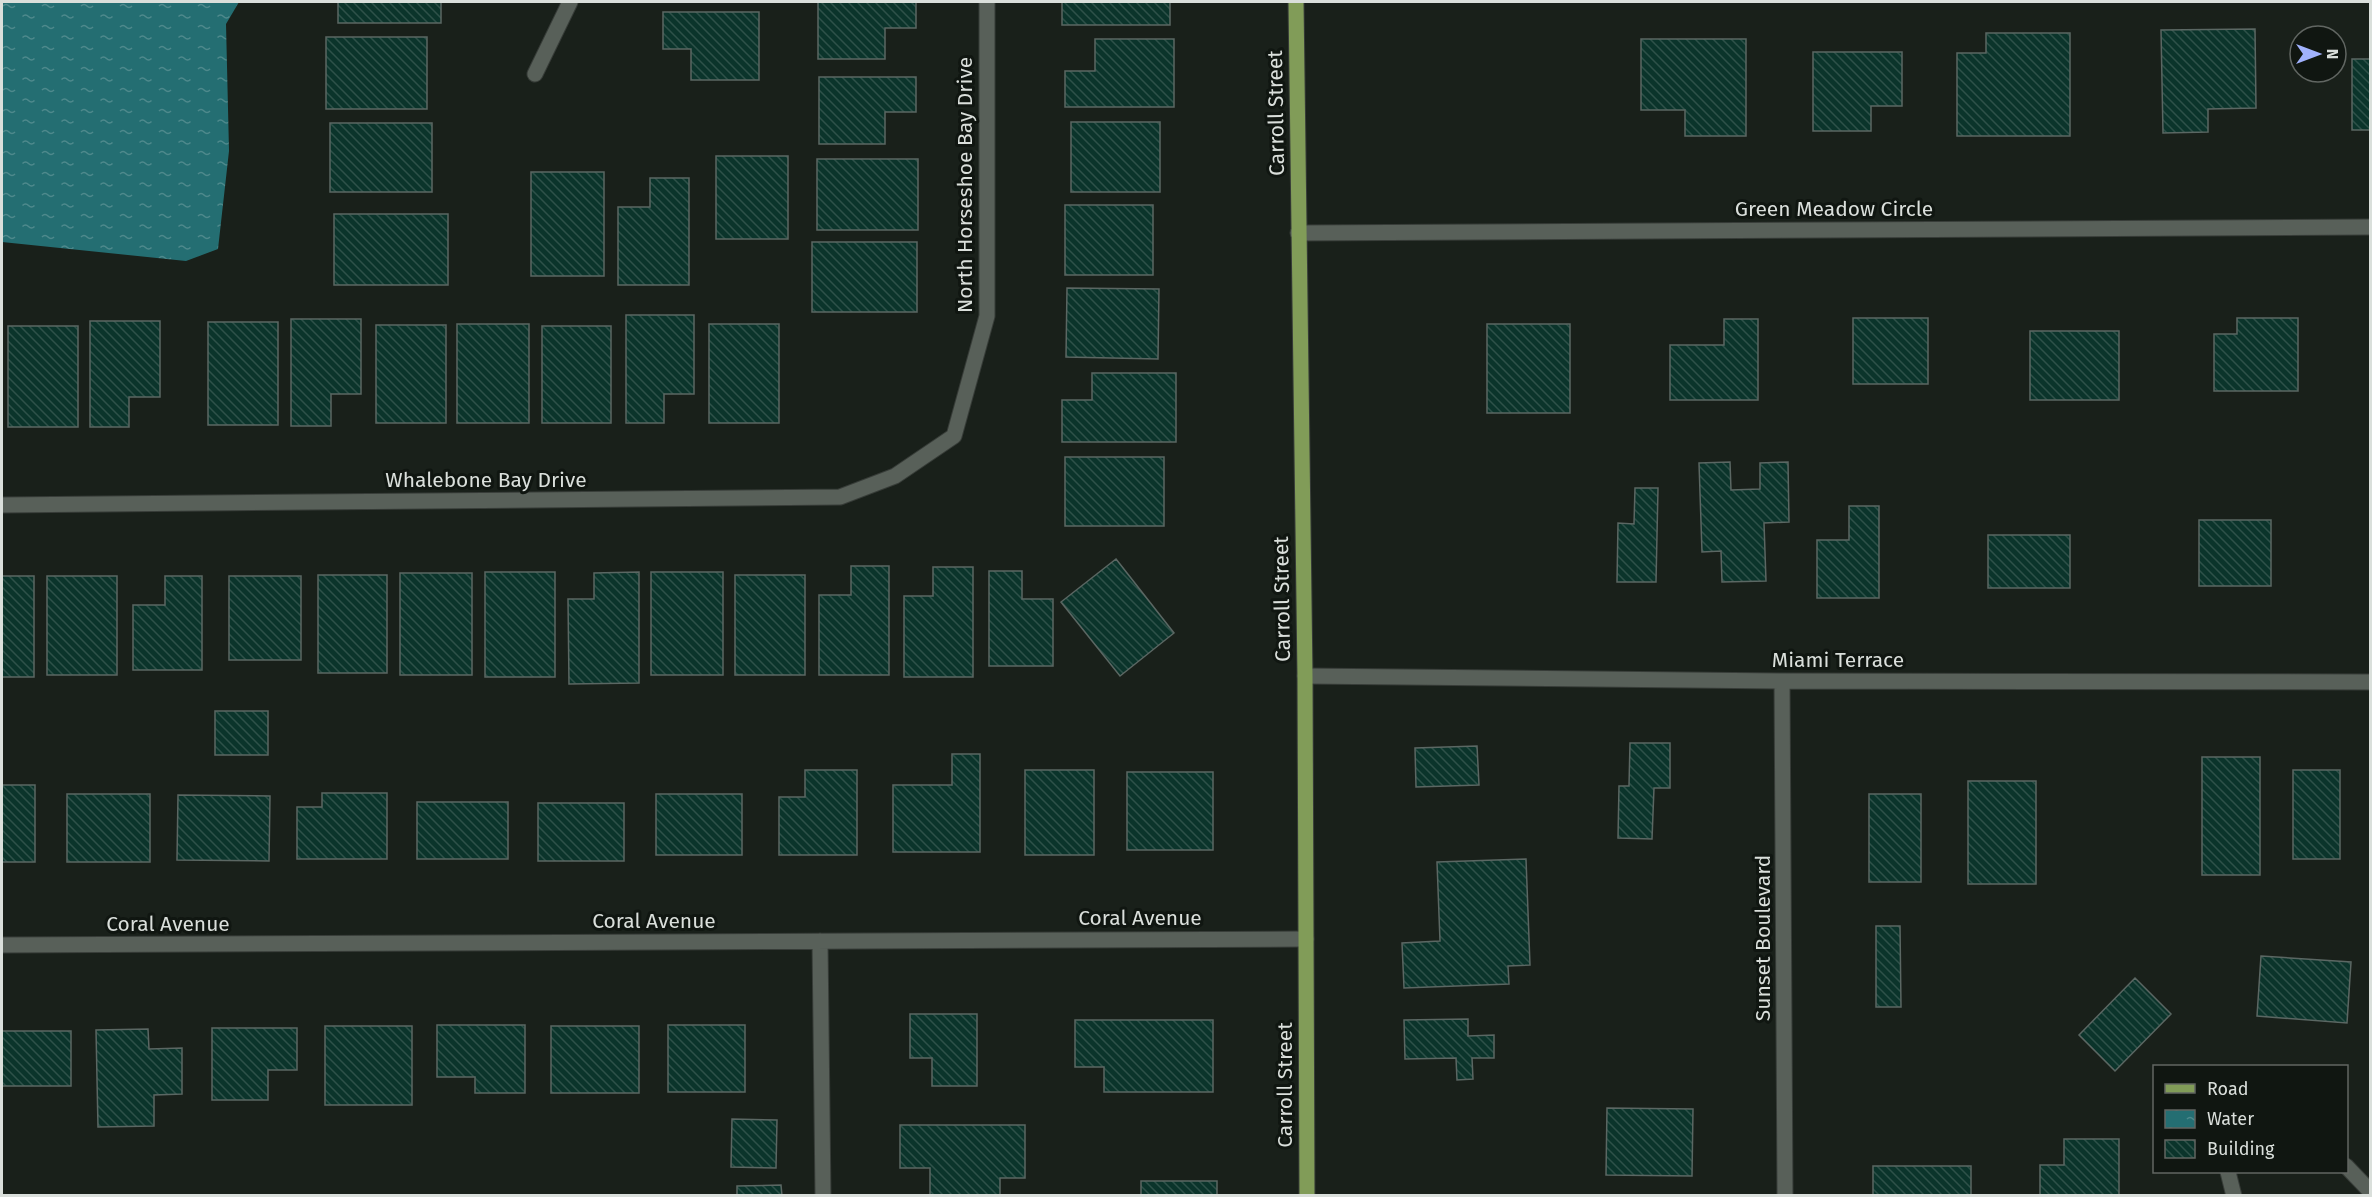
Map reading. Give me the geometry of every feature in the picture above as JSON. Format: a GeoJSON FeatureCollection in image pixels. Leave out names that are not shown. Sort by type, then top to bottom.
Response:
{"type":"FeatureCollection","features":[{"type":"Feature","properties":{"kind":"main road","name":"Carroll Street"},"geometry":{"type":"LineString","coordinates":[[1296,2],[1305,676],[1307,1196]]}},
{"type":"Feature","properties":{"kind":"street"},"geometry":{"type":"LineString","coordinates":[[535,74],[570,2]]}},
{"type":"Feature","properties":{"kind":"street","name":"North Horseshoe Bay Drive"},"geometry":{"type":"LineString","coordinates":[[954,436],[987,315],[987,2]]}},
{"type":"Feature","properties":{"kind":"street","name":"Green Meadow Circle"},"geometry":{"type":"LineString","coordinates":[[1299,233],[2370,227]]}},
{"type":"Feature","properties":{"kind":"street","name":"Whalebone Bay Drive"},"geometry":{"type":"LineString","coordinates":[[2,505],[840,497],[895,476],[954,436]]}},
{"type":"Feature","properties":{"kind":"street","name":"Miami Terrace"},"geometry":{"type":"LineString","coordinates":[[1305,676],[1782,681],[2370,682]]}},
{"type":"Feature","properties":{"kind":"street","name":"Sunset Boulevard"},"geometry":{"type":"LineString","coordinates":[[1782,681],[1785,1196]]}},
{"type":"Feature","properties":{"kind":"street","name":"Coral Avenue"},"geometry":{"type":"LineString","coordinates":[[2,945],[1306,939]]}},
{"type":"Feature","properties":{"kind":"street"},"geometry":{"type":"LineString","coordinates":[[820,941],[823,1196]]}},
{"type":"Feature","properties":{"kind":"street"},"geometry":{"type":"LineString","coordinates":[[2348,1168],[2370,1191]]}},
{"type":"Feature","properties":{"kind":"street"},"geometry":{"type":"LineString","coordinates":[[2228,1173],[2234,1196]]}},
{"type":"Feature","properties":{"kind":"water"},"geometry":{"type":"Polygon","coordinates":[[[2,2],[239,2],[226,24],[229,151],[218,249],[186,261],[2,242],[2,2]]]}},
{"type":"Feature","properties":{"kind":"building"},"geometry":{"type":"Polygon","coordinates":[[[338,2],[441,2],[441,23],[338,23],[338,2]]]}},
{"type":"Feature","properties":{"kind":"building"},"geometry":{"type":"Polygon","coordinates":[[[818,2],[916,2],[916,28],[885,28],[885,59],[818,59],[818,2]]]}},
{"type":"Feature","properties":{"kind":"building"},"geometry":{"type":"Polygon","coordinates":[[[1062,2],[1170,2],[1170,25],[1062,25],[1062,2]]]}},
{"type":"Feature","properties":{"kind":"building"},"geometry":{"type":"Polygon","coordinates":[[[663,12],[759,12],[759,80],[691,80],[691,49],[663,49],[663,12]]]}},
{"type":"Feature","properties":{"kind":"building"},"geometry":{"type":"Polygon","coordinates":[[[2255,29],[2256,108],[2208,109],[2208,132],[2163,133],[2161,30],[2255,29]]]}},
{"type":"Feature","properties":{"kind":"building"},"geometry":{"type":"Polygon","coordinates":[[[1986,33],[2070,33],[2070,136],[1957,136],[1957,53],[1986,53],[1986,33]]]}},
{"type":"Feature","properties":{"kind":"building"},"geometry":{"type":"Polygon","coordinates":[[[326,37],[427,37],[427,109],[326,109],[326,37]]]}},
{"type":"Feature","properties":{"kind":"building"},"geometry":{"type":"Polygon","coordinates":[[[1095,39],[1174,39],[1174,107],[1065,107],[1065,71],[1095,71],[1095,39]]]}},
{"type":"Feature","properties":{"kind":"building"},"geometry":{"type":"Polygon","coordinates":[[[1641,39],[1746,39],[1746,136],[1685,136],[1685,110],[1641,110],[1641,39]]]}},
{"type":"Feature","properties":{"kind":"building"},"geometry":{"type":"Polygon","coordinates":[[[1813,52],[1902,52],[1902,106],[1871,106],[1871,131],[1813,131],[1813,52]]]}},
{"type":"Feature","properties":{"kind":"building"},"geometry":{"type":"Polygon","coordinates":[[[2352,59],[2370,59],[2370,130],[2352,130],[2352,59]]]}},
{"type":"Feature","properties":{"kind":"building"},"geometry":{"type":"Polygon","coordinates":[[[819,77],[916,77],[916,112],[885,112],[885,144],[819,144],[819,77]]]}},
{"type":"Feature","properties":{"kind":"building"},"geometry":{"type":"Polygon","coordinates":[[[1071,122],[1160,122],[1160,192],[1071,192],[1071,122]]]}},
{"type":"Feature","properties":{"kind":"building"},"geometry":{"type":"Polygon","coordinates":[[[330,123],[432,123],[432,192],[330,192],[330,123]]]}},
{"type":"Feature","properties":{"kind":"building"},"geometry":{"type":"Polygon","coordinates":[[[716,156],[788,156],[788,239],[716,239],[716,156]]]}},
{"type":"Feature","properties":{"kind":"building"},"geometry":{"type":"Polygon","coordinates":[[[817,159],[918,159],[918,230],[817,230],[817,159]]]}},
{"type":"Feature","properties":{"kind":"building"},"geometry":{"type":"Polygon","coordinates":[[[531,172],[604,172],[604,276],[531,276],[531,172]]]}},
{"type":"Feature","properties":{"kind":"building"},"geometry":{"type":"Polygon","coordinates":[[[650,178],[689,178],[689,285],[618,285],[618,207],[650,207],[650,178]]]}},
{"type":"Feature","properties":{"kind":"building"},"geometry":{"type":"Polygon","coordinates":[[[1065,205],[1153,205],[1153,275],[1065,275],[1065,205]]]}},
{"type":"Feature","properties":{"kind":"building"},"geometry":{"type":"Polygon","coordinates":[[[334,214],[448,214],[448,285],[334,285],[334,214]]]}},
{"type":"Feature","properties":{"kind":"building"},"geometry":{"type":"Polygon","coordinates":[[[812,242],[917,242],[917,312],[812,312],[812,242]]]}},
{"type":"Feature","properties":{"kind":"building"},"geometry":{"type":"Polygon","coordinates":[[[1067,288],[1159,289],[1158,359],[1066,357],[1067,288]]]}},
{"type":"Feature","properties":{"kind":"building"},"geometry":{"type":"Polygon","coordinates":[[[626,315],[694,315],[694,394],[664,394],[664,423],[626,423],[626,315]]]}},
{"type":"Feature","properties":{"kind":"building"},"geometry":{"type":"Polygon","coordinates":[[[1853,318],[1928,318],[1928,384],[1853,384],[1853,318]]]}},
{"type":"Feature","properties":{"kind":"building"},"geometry":{"type":"Polygon","coordinates":[[[2237,318],[2298,318],[2298,391],[2214,391],[2214,334],[2237,334],[2237,318]]]}},
{"type":"Feature","properties":{"kind":"building"},"geometry":{"type":"Polygon","coordinates":[[[291,319],[361,319],[361,394],[331,394],[331,426],[291,426],[291,319]]]}},
{"type":"Feature","properties":{"kind":"building"},"geometry":{"type":"Polygon","coordinates":[[[1724,319],[1758,319],[1758,400],[1670,400],[1670,345],[1724,345],[1724,319]]]}},
{"type":"Feature","properties":{"kind":"building"},"geometry":{"type":"Polygon","coordinates":[[[90,321],[160,321],[160,397],[129,397],[129,427],[90,427],[90,321]]]}},
{"type":"Feature","properties":{"kind":"building"},"geometry":{"type":"Polygon","coordinates":[[[208,322],[278,322],[278,425],[208,425],[208,322]]]}},
{"type":"Feature","properties":{"kind":"building"},"geometry":{"type":"Polygon","coordinates":[[[457,324],[529,324],[529,423],[457,423],[457,324]]]}},
{"type":"Feature","properties":{"kind":"building"},"geometry":{"type":"Polygon","coordinates":[[[709,324],[779,324],[779,423],[709,423],[709,324]]]}},
{"type":"Feature","properties":{"kind":"building"},"geometry":{"type":"Polygon","coordinates":[[[1487,324],[1570,324],[1570,413],[1487,413],[1487,324]]]}},
{"type":"Feature","properties":{"kind":"building"},"geometry":{"type":"Polygon","coordinates":[[[376,325],[446,325],[446,423],[376,423],[376,325]]]}},
{"type":"Feature","properties":{"kind":"building"},"geometry":{"type":"Polygon","coordinates":[[[8,326],[78,326],[78,427],[8,427],[8,326]]]}},
{"type":"Feature","properties":{"kind":"building"},"geometry":{"type":"Polygon","coordinates":[[[542,326],[611,326],[611,423],[542,423],[542,326]]]}},
{"type":"Feature","properties":{"kind":"building"},"geometry":{"type":"Polygon","coordinates":[[[2030,331],[2119,331],[2119,400],[2030,400],[2030,331]]]}},
{"type":"Feature","properties":{"kind":"building"},"geometry":{"type":"Polygon","coordinates":[[[1092,373],[1176,373],[1176,442],[1062,442],[1062,400],[1092,400],[1092,373]]]}},
{"type":"Feature","properties":{"kind":"building"},"geometry":{"type":"Polygon","coordinates":[[[1065,457],[1164,457],[1164,526],[1065,526],[1065,457]]]}},
{"type":"Feature","properties":{"kind":"building"},"geometry":{"type":"Polygon","coordinates":[[[1730,462],[1731,490],[1760,489],[1760,463],[1788,462],[1789,522],[1764,523],[1766,581],[1722,582],[1721,551],[1702,552],[1699,463],[1730,462]]]}},
{"type":"Feature","properties":{"kind":"building"},"geometry":{"type":"Polygon","coordinates":[[[1635,488],[1658,488],[1656,582],[1617,582],[1618,523],[1634,524],[1635,488]]]}},
{"type":"Feature","properties":{"kind":"building"},"geometry":{"type":"Polygon","coordinates":[[[1849,506],[1879,506],[1879,598],[1817,598],[1817,540],[1849,540],[1849,506]]]}},
{"type":"Feature","properties":{"kind":"building"},"geometry":{"type":"Polygon","coordinates":[[[2199,520],[2271,520],[2271,586],[2199,586],[2199,520]]]}},
{"type":"Feature","properties":{"kind":"building"},"geometry":{"type":"Polygon","coordinates":[[[1988,535],[2070,535],[2070,588],[1988,588],[1988,535]]]}},
{"type":"Feature","properties":{"kind":"building"},"geometry":{"type":"Polygon","coordinates":[[[1116,559],[1174,633],[1120,676],[1061,602],[1116,559]]]}},
{"type":"Feature","properties":{"kind":"building"},"geometry":{"type":"Polygon","coordinates":[[[851,566],[889,566],[889,675],[819,675],[819,595],[851,595],[851,566]]]}},
{"type":"Feature","properties":{"kind":"building"},"geometry":{"type":"Polygon","coordinates":[[[933,567],[973,567],[973,677],[904,677],[904,596],[933,596],[933,567]]]}},
{"type":"Feature","properties":{"kind":"building"},"geometry":{"type":"Polygon","coordinates":[[[989,571],[1022,571],[1022,599],[1053,599],[1053,666],[989,666],[989,571]]]}},
{"type":"Feature","properties":{"kind":"building"},"geometry":{"type":"Polygon","coordinates":[[[485,572],[555,572],[555,677],[485,677],[485,572]]]}},
{"type":"Feature","properties":{"kind":"building"},"geometry":{"type":"Polygon","coordinates":[[[639,572],[639,683],[569,684],[568,599],[594,599],[594,573],[639,572]]]}},
{"type":"Feature","properties":{"kind":"building"},"geometry":{"type":"Polygon","coordinates":[[[651,572],[723,572],[723,675],[651,675],[651,572]]]}},
{"type":"Feature","properties":{"kind":"building"},"geometry":{"type":"Polygon","coordinates":[[[400,573],[472,573],[472,675],[400,675],[400,573]]]}},
{"type":"Feature","properties":{"kind":"building"},"geometry":{"type":"Polygon","coordinates":[[[318,575],[387,575],[387,673],[318,673],[318,575]]]}},
{"type":"Feature","properties":{"kind":"building"},"geometry":{"type":"Polygon","coordinates":[[[735,575],[805,575],[805,675],[735,675],[735,575]]]}},
{"type":"Feature","properties":{"kind":"building"},"geometry":{"type":"Polygon","coordinates":[[[2,576],[34,576],[34,677],[2,677],[2,576]]]}},
{"type":"Feature","properties":{"kind":"building"},"geometry":{"type":"Polygon","coordinates":[[[47,576],[117,576],[117,675],[47,675],[47,576]]]}},
{"type":"Feature","properties":{"kind":"building"},"geometry":{"type":"Polygon","coordinates":[[[165,576],[202,576],[202,670],[133,670],[133,605],[165,605],[165,576]]]}},
{"type":"Feature","properties":{"kind":"building"},"geometry":{"type":"Polygon","coordinates":[[[229,576],[301,576],[301,660],[229,660],[229,576]]]}},
{"type":"Feature","properties":{"kind":"building"},"geometry":{"type":"Polygon","coordinates":[[[215,711],[268,711],[268,755],[215,755],[215,711]]]}},
{"type":"Feature","properties":{"kind":"building"},"geometry":{"type":"Polygon","coordinates":[[[1630,743],[1670,743],[1670,788],[1654,788],[1652,839],[1618,838],[1619,786],[1629,786],[1630,743]]]}},
{"type":"Feature","properties":{"kind":"building"},"geometry":{"type":"Polygon","coordinates":[[[1477,746],[1479,785],[1416,787],[1415,748],[1477,746]]]}},
{"type":"Feature","properties":{"kind":"building"},"geometry":{"type":"Polygon","coordinates":[[[952,754],[980,754],[980,852],[893,852],[893,785],[952,785],[952,754]]]}},
{"type":"Feature","properties":{"kind":"building"},"geometry":{"type":"Polygon","coordinates":[[[2202,757],[2260,757],[2260,875],[2202,875],[2202,757]]]}},
{"type":"Feature","properties":{"kind":"building"},"geometry":{"type":"Polygon","coordinates":[[[805,770],[857,770],[857,855],[779,855],[779,797],[805,797],[805,770]]]}},
{"type":"Feature","properties":{"kind":"building"},"geometry":{"type":"Polygon","coordinates":[[[1025,770],[1094,770],[1094,855],[1025,855],[1025,770]]]}},
{"type":"Feature","properties":{"kind":"building"},"geometry":{"type":"Polygon","coordinates":[[[2293,770],[2340,770],[2340,859],[2293,859],[2293,770]]]}},
{"type":"Feature","properties":{"kind":"building"},"geometry":{"type":"Polygon","coordinates":[[[1127,772],[1213,772],[1213,850],[1127,850],[1127,772]]]}},
{"type":"Feature","properties":{"kind":"building"},"geometry":{"type":"Polygon","coordinates":[[[1968,781],[2036,781],[2036,884],[1968,884],[1968,781]]]}},
{"type":"Feature","properties":{"kind":"building"},"geometry":{"type":"Polygon","coordinates":[[[2,785],[35,785],[35,862],[2,862],[2,785]]]}},
{"type":"Feature","properties":{"kind":"building"},"geometry":{"type":"Polygon","coordinates":[[[322,793],[387,793],[387,859],[297,859],[297,807],[322,807],[322,793]]]}},
{"type":"Feature","properties":{"kind":"building"},"geometry":{"type":"Polygon","coordinates":[[[67,794],[150,794],[150,862],[67,862],[67,794]]]}},
{"type":"Feature","properties":{"kind":"building"},"geometry":{"type":"Polygon","coordinates":[[[656,794],[742,794],[742,855],[656,855],[656,794]]]}},
{"type":"Feature","properties":{"kind":"building"},"geometry":{"type":"Polygon","coordinates":[[[1869,794],[1921,794],[1921,882],[1869,882],[1869,794]]]}},
{"type":"Feature","properties":{"kind":"building"},"geometry":{"type":"Polygon","coordinates":[[[178,795],[270,796],[269,861],[177,860],[178,795]]]}},
{"type":"Feature","properties":{"kind":"building"},"geometry":{"type":"Polygon","coordinates":[[[417,802],[508,802],[508,859],[417,859],[417,802]]]}},
{"type":"Feature","properties":{"kind":"building"},"geometry":{"type":"Polygon","coordinates":[[[538,803],[624,803],[624,861],[538,861],[538,803]]]}},
{"type":"Feature","properties":{"kind":"building"},"geometry":{"type":"Polygon","coordinates":[[[1526,859],[1530,965],[1508,966],[1509,984],[1404,988],[1402,943],[1440,941],[1437,862],[1526,859]]]}},
{"type":"Feature","properties":{"kind":"building"},"geometry":{"type":"Polygon","coordinates":[[[1876,926],[1900,926],[1901,1007],[1876,1007],[1876,926]]]}},
{"type":"Feature","properties":{"kind":"building"},"geometry":{"type":"Polygon","coordinates":[[[2261,956],[2351,962],[2347,1023],[2257,1016],[2261,956]]]}},
{"type":"Feature","properties":{"kind":"building"},"geometry":{"type":"Polygon","coordinates":[[[2135,978],[2171,1014],[2115,1071],[2079,1035],[2135,978]]]}},
{"type":"Feature","properties":{"kind":"building"},"geometry":{"type":"Polygon","coordinates":[[[910,1014],[977,1014],[977,1086],[932,1086],[932,1058],[910,1058],[910,1014]]]}},
{"type":"Feature","properties":{"kind":"building"},"geometry":{"type":"Polygon","coordinates":[[[1468,1019],[1468,1036],[1494,1035],[1494,1058],[1472,1058],[1473,1079],[1457,1080],[1456,1058],[1405,1059],[1404,1020],[1468,1019]]]}},
{"type":"Feature","properties":{"kind":"building"},"geometry":{"type":"Polygon","coordinates":[[[1075,1020],[1213,1020],[1213,1092],[1104,1092],[1104,1067],[1075,1067],[1075,1020]]]}},
{"type":"Feature","properties":{"kind":"building"},"geometry":{"type":"Polygon","coordinates":[[[437,1025],[525,1025],[525,1093],[475,1093],[475,1077],[437,1077],[437,1025]]]}},
{"type":"Feature","properties":{"kind":"building"},"geometry":{"type":"Polygon","coordinates":[[[668,1025],[745,1025],[745,1092],[668,1092],[668,1025]]]}},
{"type":"Feature","properties":{"kind":"building"},"geometry":{"type":"Polygon","coordinates":[[[325,1026],[412,1026],[412,1105],[325,1105],[325,1026]]]}},
{"type":"Feature","properties":{"kind":"building"},"geometry":{"type":"Polygon","coordinates":[[[551,1026],[639,1026],[639,1093],[551,1093],[551,1026]]]}},
{"type":"Feature","properties":{"kind":"building"},"geometry":{"type":"Polygon","coordinates":[[[212,1028],[297,1028],[297,1070],[268,1070],[268,1100],[212,1100],[212,1028]]]}},
{"type":"Feature","properties":{"kind":"building"},"geometry":{"type":"Polygon","coordinates":[[[148,1029],[149,1049],[182,1048],[182,1094],[154,1095],[154,1126],[98,1127],[96,1030],[148,1029]]]}},
{"type":"Feature","properties":{"kind":"building"},"geometry":{"type":"Polygon","coordinates":[[[2,1031],[71,1031],[71,1086],[2,1086],[2,1031]]]}},
{"type":"Feature","properties":{"kind":"building"},"geometry":{"type":"Polygon","coordinates":[[[1607,1108],[1693,1109],[1692,1176],[1606,1175],[1607,1108]]]}},
{"type":"Feature","properties":{"kind":"building"},"geometry":{"type":"Polygon","coordinates":[[[732,1119],[777,1120],[776,1168],[731,1167],[732,1119]]]}},
{"type":"Feature","properties":{"kind":"building"},"geometry":{"type":"Polygon","coordinates":[[[900,1125],[1025,1125],[1025,1178],[1000,1178],[1000,1196],[930,1196],[930,1168],[900,1168],[900,1125]]]}},
{"type":"Feature","properties":{"kind":"building"},"geometry":{"type":"Polygon","coordinates":[[[2064,1139],[2119,1139],[2119,1196],[2040,1196],[2040,1165],[2064,1165],[2064,1139]]]}},
{"type":"Feature","properties":{"kind":"building"},"geometry":{"type":"Polygon","coordinates":[[[1873,1166],[1971,1166],[1971,1196],[1873,1196],[1873,1166]]]}},
{"type":"Feature","properties":{"kind":"building"},"geometry":{"type":"Polygon","coordinates":[[[1141,1181],[1217,1181],[1217,1196],[1141,1196],[1141,1181]]]}},
{"type":"Feature","properties":{"kind":"building"},"geometry":{"type":"Polygon","coordinates":[[[781,1185],[782,1196],[737,1196],[737,1186],[781,1185]]]}}]}
